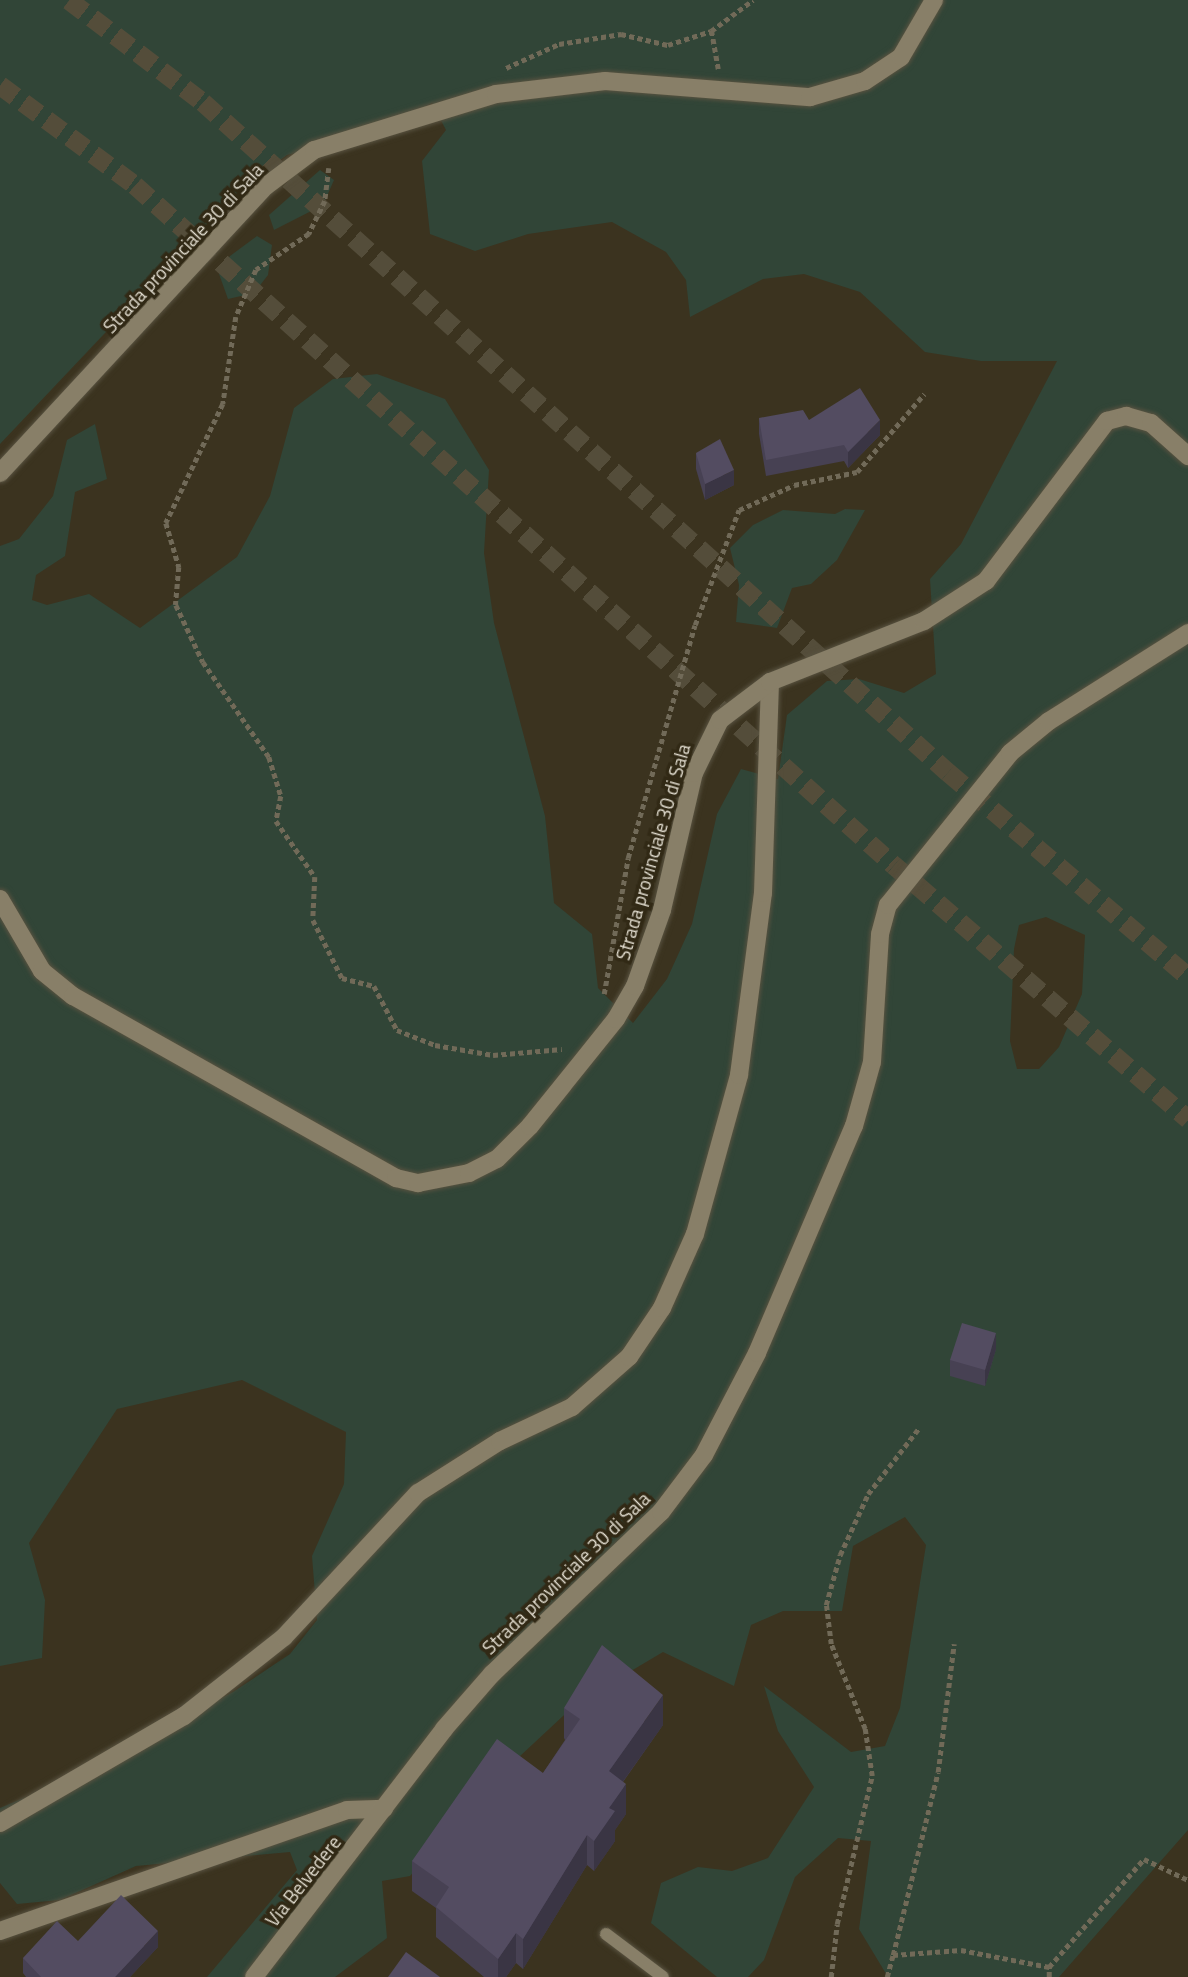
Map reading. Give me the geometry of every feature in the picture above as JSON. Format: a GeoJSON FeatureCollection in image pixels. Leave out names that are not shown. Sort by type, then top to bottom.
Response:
{"type":"FeatureCollection","features":[{"type":"Feature","properties":{"kind":"street","name":"Strada provinciale 30 di Sala"},"geometry":{"type":"LineString","coordinates":[[0,473],[266,186],[314,150],[496,94],[605,81],[722,94],[810,97],[865,81],[901,58],[934,0]]}},
{"type":"Feature","properties":{"kind":"street","name":"Strada provinciale 30 di Sala"},"geometry":{"type":"LineString","coordinates":[[0,899],[42,971],[73,996],[320,1139],[407,1181],[447,1180],[497,1158],[616,1019],[648,954],[707,742],[720,720],[770,682],[924,621],[986,581],[1107,421],[1126,416],[1151,423],[1188,456]]}},
{"type":"Feature","properties":{"kind":"street","name":"Strada provinciale 30 di Sala"},"geometry":{"type":"LineString","coordinates":[[384,1809],[492,1674],[661,1512],[704,1455],[757,1353],[854,1125],[872,1062],[880,934],[888,905],[1010,753],[1049,721],[1188,633]]}},
{"type":"Feature","properties":{"kind":"street"},"geometry":{"type":"LineString","coordinates":[[0,1823],[184,1716],[284,1637],[418,1493],[500,1441],[572,1407],[629,1357],[662,1308],[695,1234],[738,1075],[763,893],[770,682]]}},
{"type":"Feature","properties":{"kind":"street"},"geometry":{"type":"LineString","coordinates":[[0,1931],[347,1810],[384,1809]]}},
{"type":"Feature","properties":{"kind":"street","name":"Via Belvedere"},"geometry":{"type":"LineString","coordinates":[[254,1977],[384,1809]]}},
{"type":"Feature","properties":{"kind":"lane"},"geometry":{"type":"LineString","coordinates":[[606,1934],[663,1977]]}},
{"type":"Feature","properties":{"kind":"path"},"geometry":{"type":"LineString","coordinates":[[722,94],[711,31],[753,0]]}},
{"type":"Feature","properties":{"kind":"path"},"geometry":{"type":"LineString","coordinates":[[346,138],[326,175],[325,201],[309,234],[256,270],[236,317],[223,404],[166,523],[179,567],[176,605],[203,662],[269,757],[281,796],[276,821],[316,877],[313,920],[342,978],[374,986],[397,1030],[435,1045],[493,1055],[594,1046]]}},
{"type":"Feature","properties":{"kind":"path"},"geometry":{"type":"LineString","coordinates":[[601,1006],[628,858],[695,625],[740,510],[794,485],[856,472],[924,394]]}},
{"type":"Feature","properties":{"kind":"path"},"geometry":{"type":"LineString","coordinates":[[831,1977],[837,1924],[872,1776],[865,1729],[831,1644],[826,1605],[840,1555],[868,1494],[919,1427]]}},
{"type":"Feature","properties":{"kind":"path"},"geometry":{"type":"LineString","coordinates":[[887,1977],[938,1772],[954,1644]]}},
{"type":"Feature","properties":{"kind":"path"},"geometry":{"type":"LineString","coordinates":[[1049,1977],[1049,1968],[1144,1859],[1188,1880]]}},
{"type":"Feature","properties":{"kind":"path"},"geometry":{"type":"LineString","coordinates":[[893,1955],[961,1950],[1049,1968]]}},
{"type":"Feature","properties":{"kind":"green space"},"geometry":{"type":"Polygon","coordinates":[[[0,0],[1188,0],[1188,1830],[1059,1977],[888,1977],[859,1929],[871,1841],[838,1838],[795,1877],[764,1960],[748,1977],[717,1977],[651,1923],[661,1883],[698,1867],[732,1871],[768,1858],[814,1787],[778,1731],[764,1686],[851,1752],[885,1746],[900,1708],[926,1545],[905,1517],[853,1546],[842,1611],[783,1611],[751,1625],[734,1686],[663,1652],[577,1703],[491,1783],[410,1876],[382,1881],[387,1938],[335,1977],[207,1977],[297,1870],[290,1852],[136,1866],[60,1900],[17,1904],[0,1883],[0,1808],[76,1776],[233,1692],[290,1654],[317,1620],[312,1556],[344,1484],[346,1432],[242,1380],[117,1409],[29,1543],[45,1600],[42,1658],[0,1666],[0,546],[19,539],[53,496],[67,440],[95,424],[107,479],[75,492],[65,556],[36,575],[32,600],[47,605],[89,594],[140,628],[237,557],[270,496],[294,408],[333,379],[377,374],[445,399],[489,470],[484,553],[494,623],[545,816],[554,903],[592,934],[598,988],[633,1023],[667,979],[692,924],[717,814],[741,769],[778,779],[787,715],[827,681],[859,679],[904,693],[936,674],[930,579],[961,544],[1057,361],[981,361],[925,352],[860,292],[804,274],[763,279],[690,317],[686,280],[666,252],[612,222],[528,234],[475,251],[430,234],[422,161],[446,130],[432,103],[381,131],[287,155],[244,186],[0,444],[0,0]],[[1046,917],[1019,925],[1014,949],[1010,1041],[1017,1069],[1039,1069],[1059,1047],[1082,994],[1085,935],[1046,917]]]}},
{"type":"Feature","properties":{"kind":"green space"},"geometry":{"type":"Polygon","coordinates":[[[320,170],[334,180],[323,205],[274,230],[269,215],[320,170]]]}},
{"type":"Feature","properties":{"kind":"green space"},"geometry":{"type":"Polygon","coordinates":[[[257,236],[272,245],[268,275],[254,293],[228,299],[219,274],[230,256],[257,236]]]}},
{"type":"Feature","properties":{"kind":"green space"},"geometry":{"type":"Polygon","coordinates":[[[845,509],[865,510],[837,560],[811,584],[792,588],[777,628],[736,622],[739,585],[730,548],[753,525],[783,510],[835,514],[845,509]]]}},
{"type":"Feature","properties":{"kind":"building"},"geometry":{"type":"Polygon","coordinates":[[[860,388],[880,420],[848,452],[844,445],[766,460],[759,418],[803,410],[809,420],[860,388]]]}},
{"type":"Feature","properties":{"kind":"building"},"geometry":{"type":"Polygon","coordinates":[[[720,439],[734,470],[705,484],[696,453],[720,439]]]}},
{"type":"Feature","properties":{"kind":"building"},"geometry":{"type":"Polygon","coordinates":[[[962,1323],[996,1333],[985,1370],[950,1360],[962,1323]]]}},
{"type":"Feature","properties":{"kind":"building"},"geometry":{"type":"Polygon","coordinates":[[[602,1645],[663,1695],[609,1771],[626,1784],[609,1808],[615,1811],[594,1841],[587,1835],[523,1939],[516,1933],[498,1959],[436,1907],[449,1887],[412,1861],[497,1739],[543,1773],[580,1719],[564,1708],[602,1645]]]}},
{"type":"Feature","properties":{"kind":"building"},"geometry":{"type":"Polygon","coordinates":[[[121,1895],[158,1931],[115,1977],[41,1977],[23,1958],[57,1921],[78,1941],[121,1895]]]}},
{"type":"Feature","properties":{"kind":"building"},"geometry":{"type":"Polygon","coordinates":[[[406,1952],[440,1977],[388,1977],[406,1952]]]}},
{"type":"Feature","properties":{"kind":"tunnel"},"geometry":{"type":"LineString","coordinates":[[69,0],[203,102],[948,772],[1188,976]]}},
{"type":"Feature","properties":{"kind":"tunnel"},"geometry":{"type":"LineString","coordinates":[[0,85],[135,185],[894,865],[1188,1119]]}}]}
